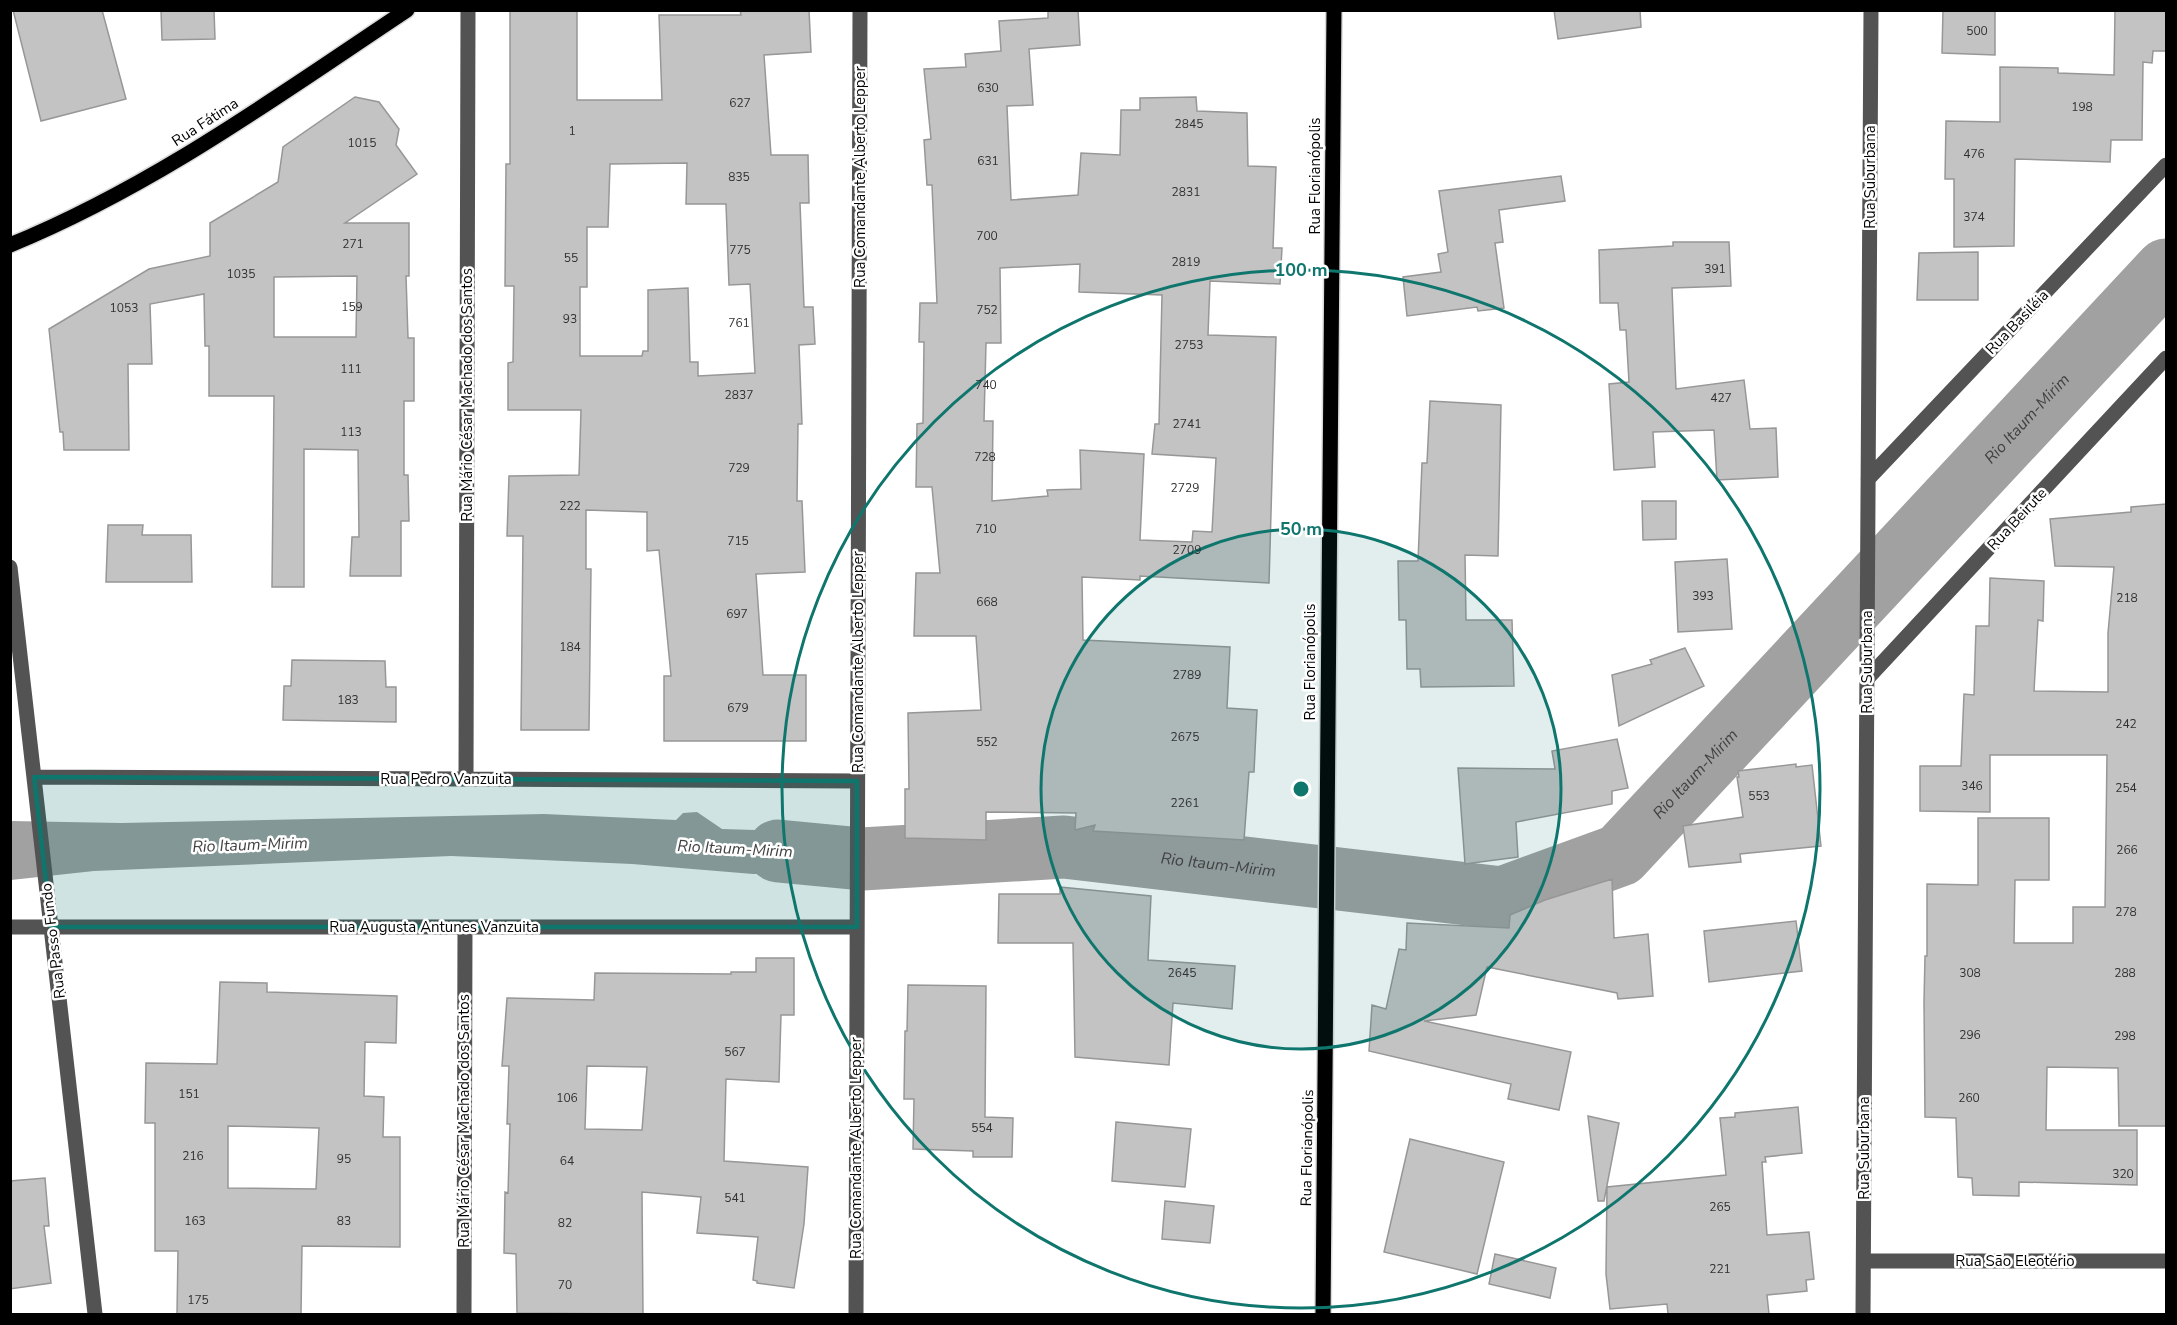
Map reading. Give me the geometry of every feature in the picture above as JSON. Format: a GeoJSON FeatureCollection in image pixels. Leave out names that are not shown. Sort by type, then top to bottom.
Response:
{"type":"FeatureCollection","features":[{"type":"Feature","properties":{"kind":"main road","name":"Rua Fátima"},"geometry":{"type":"LineString","coordinates":[[10,245],[40,233],[137,185],[189,154],[407,10]]}},
{"type":"Feature","properties":{"kind":"main road","name":"Rua Florianópolis"},"geometry":{"type":"LineString","coordinates":[[1323,1314],[1334,10]]}},
{"type":"Feature","properties":{"kind":"street","name":"Rua Mário César Machado dos Santos"},"geometry":{"type":"LineString","coordinates":[[466,779],[468,10]]}},
{"type":"Feature","properties":{"kind":"street","name":"Rua Comandante Alberto Lepper"},"geometry":{"type":"LineString","coordinates":[[856,1314],[860,10]]}},
{"type":"Feature","properties":{"kind":"street","name":"Rua Suburbana"},"geometry":{"type":"LineString","coordinates":[[1863,1314],[1871,10]]}},
{"type":"Feature","properties":{"kind":"street","name":"Rua Basiléia"},"geometry":{"type":"LineString","coordinates":[[1868,485],[2166,165]]}},
{"type":"Feature","properties":{"kind":"street","name":"Rua Beirute"},"geometry":{"type":"LineString","coordinates":[[1867,679],[2166,358]]}},
{"type":"Feature","properties":{"kind":"street","name":"Rua Passo Fundo"},"geometry":{"type":"LineString","coordinates":[[10,567],[94,1314]]}},
{"type":"Feature","properties":{"kind":"street","name":"Rua Pedro Vanzuita"},"geometry":{"type":"LineString","coordinates":[[34,777],[857,781]]}},
{"type":"Feature","properties":{"kind":"street","name":"Rua Augusta Antunes Vanzuita"},"geometry":{"type":"LineString","coordinates":[[10,927],[857,927]]}},
{"type":"Feature","properties":{"kind":"street","name":"Rua Mário César Machado dos Santos"},"geometry":{"type":"LineString","coordinates":[[464,1314],[465,927]]}},
{"type":"Feature","properties":{"kind":"street","name":"Rua São Eleotério"},"geometry":{"type":"LineString","coordinates":[[1864,1261],[2166,1261]]}},
{"type":"Feature","properties":{"kind":"highlighted area"},"geometry":{"type":"Polygon","coordinates":[[[34,777],[857,781],[857,927],[51,927],[34,777]]]}},
{"type":"Feature","properties":{"kind":"water","name":"Rio Itaum-Mirim"},"geometry":{"type":"Polygon","coordinates":[[[697,812],[722,829],[855,833],[853,873],[753,874],[632,864],[451,856],[94,871],[11,880],[11,821],[121,823],[544,814],[676,820],[683,813],[697,812]]]}},
{"type":"Feature","properties":{"kind":"building"},"geometry":{"type":"Polygon","coordinates":[[[13,10],[102,10],[126,99],[41,121],[13,10]]]}},
{"type":"Feature","properties":{"kind":"building"},"geometry":{"type":"Polygon","coordinates":[[[161,10],[214,10],[215,39],[162,40],[161,10]]]}},
{"type":"Feature","properties":{"kind":"building"},"geometry":{"type":"Polygon","coordinates":[[[510,10],[577,10],[577,100],[662,100],[659,15],[741,15],[740,10],[809,10],[811,52],[764,55],[771,155],[808,155],[809,203],[800,203],[804,307],[813,307],[815,344],[799,345],[802,424],[798,424],[797,501],[802,501],[805,572],[756,574],[763,675],[806,675],[806,741],[664,741],[664,676],[671,676],[659,550],[647,551],[647,512],[586,510],[586,569],[591,569],[589,730],[521,730],[523,536],[507,536],[509,476],[579,475],[581,410],[508,410],[508,363],[513,362],[514,286],[505,286],[506,164],[510,164],[510,10]],[[687,163],[610,164],[608,227],[587,227],[587,287],[580,287],[580,356],[642,356],[643,351],[648,351],[648,290],[688,288],[690,362],[698,362],[698,376],[755,373],[750,284],[729,285],[726,204],[686,204],[687,163]]]}},
{"type":"Feature","properties":{"kind":"building"},"geometry":{"type":"Polygon","coordinates":[[[1048,10],[1078,10],[1080,45],[1029,49],[1033,105],[1007,106],[1011,200],[1078,195],[1081,153],[1120,155],[1121,110],[1140,110],[1140,98],[1196,97],[1197,111],[1247,113],[1248,166],[1276,167],[1273,248],[1282,248],[1280,284],[1210,281],[1208,335],[1276,337],[1269,583],[1140,576],[1140,580],[1082,577],[1083,640],[1230,647],[1227,708],[1257,710],[1254,772],[1249,772],[1244,840],[1093,831],[1095,825],[1075,830],[1076,813],[986,812],[986,840],[905,838],[905,789],[909,789],[908,713],[981,710],[976,636],[914,636],[916,573],[940,573],[932,487],[916,487],[917,424],[923,423],[924,342],[919,342],[920,303],[937,303],[932,185],[927,185],[924,140],[931,139],[924,69],[966,67],[965,54],[1001,51],[999,21],[1048,18],[1048,10]],[[1080,264],[1000,268],[1001,343],[986,343],[984,421],[993,421],[992,501],[1048,496],[1047,490],[1081,489],[1080,450],[1144,454],[1140,540],[1192,542],[1193,531],[1212,532],[1216,458],[1152,454],[1155,424],[1159,424],[1162,295],[1079,292],[1080,264]]]}},
{"type":"Feature","properties":{"kind":"building"},"geometry":{"type":"Polygon","coordinates":[[[1554,10],[1640,10],[1641,27],[1558,39],[1554,10]]]}},
{"type":"Feature","properties":{"kind":"building"},"geometry":{"type":"Polygon","coordinates":[[[1943,10],[1995,10],[1995,55],[1942,53],[1943,10]]]}},
{"type":"Feature","properties":{"kind":"building"},"geometry":{"type":"Polygon","coordinates":[[[2115,10],[2166,10],[2166,51],[2153,51],[2152,63],[2143,62],[2142,140],[2111,140],[2110,162],[2015,159],[2014,246],[1954,247],[1954,179],[1945,179],[1946,121],[2000,122],[2000,67],[2058,68],[2058,73],[2114,75],[2115,10]]]}},
{"type":"Feature","properties":{"kind":"building"},"geometry":{"type":"Polygon","coordinates":[[[355,97],[379,102],[399,129],[396,145],[417,174],[345,223],[409,223],[409,276],[406,276],[408,338],[414,338],[414,401],[404,401],[404,475],[408,475],[409,521],[401,521],[401,576],[350,576],[352,537],[359,537],[358,450],[304,449],[304,587],[272,587],[274,396],[209,396],[209,346],[205,346],[204,294],[150,304],[152,364],[128,364],[129,450],[64,450],[49,329],[149,269],[210,256],[210,223],[278,182],[283,147],[355,97]],[[357,276],[274,277],[274,337],[356,337],[357,276]]]}},
{"type":"Feature","properties":{"kind":"building"},"geometry":{"type":"Polygon","coordinates":[[[1561,176],[1565,201],[1499,210],[1503,242],[1495,243],[1504,308],[1478,311],[1477,307],[1407,316],[1403,277],[1441,272],[1438,254],[1448,252],[1439,191],[1561,176]]]}},
{"type":"Feature","properties":{"kind":"building"},"geometry":{"type":"Polygon","coordinates":[[[1673,242],[1729,242],[1731,286],[1672,288],[1676,389],[1744,380],[1750,429],[1776,428],[1778,477],[1717,480],[1714,430],[1653,432],[1655,467],[1614,470],[1609,384],[1629,382],[1626,330],[1620,330],[1618,303],[1600,303],[1599,250],[1673,246],[1673,242]]]}},
{"type":"Feature","properties":{"kind":"building"},"geometry":{"type":"Polygon","coordinates":[[[1978,252],[1978,300],[1917,300],[1919,253],[1978,252]]]}},
{"type":"Feature","properties":{"kind":"building"},"geometry":{"type":"Polygon","coordinates":[[[1430,401],[1501,405],[1498,556],[1465,555],[1466,620],[1512,620],[1514,686],[1421,687],[1420,669],[1407,669],[1406,620],[1399,620],[1398,561],[1418,561],[1422,463],[1427,463],[1430,401]]]}},
{"type":"Feature","properties":{"kind":"building"},"geometry":{"type":"Polygon","coordinates":[[[1642,501],[1676,501],[1676,539],[1643,540],[1642,501]]]}},
{"type":"Feature","properties":{"kind":"building"},"geometry":{"type":"Polygon","coordinates":[[[2166,504],[2166,1126],[2119,1126],[2118,1068],[2047,1067],[2046,1130],[2137,1130],[2137,1185],[2019,1182],[2019,1196],[1973,1195],[1972,1178],[1958,1177],[1956,1118],[1925,1117],[1924,1002],[1925,956],[1927,956],[1927,884],[1978,885],[1978,818],[2049,818],[2049,880],[2015,880],[2014,943],[2073,943],[2073,907],[2105,907],[2107,755],[1990,755],[1990,812],[1920,811],[1920,766],[1961,766],[1964,694],[1974,695],[1976,626],[1989,626],[1990,578],[2044,581],[2043,621],[2038,620],[2034,691],[2108,692],[2108,633],[2114,567],[2055,566],[2050,519],[2131,512],[2131,507],[2166,504]]]}},
{"type":"Feature","properties":{"kind":"building"},"geometry":{"type":"Polygon","coordinates":[[[108,525],[143,525],[142,535],[191,535],[192,582],[106,582],[108,525]]]}},
{"type":"Feature","properties":{"kind":"building"},"geometry":{"type":"Polygon","coordinates":[[[1727,559],[1732,629],[1678,632],[1675,562],[1727,559]]]}},
{"type":"Feature","properties":{"kind":"building"},"geometry":{"type":"Polygon","coordinates":[[[1685,648],[1704,686],[1619,726],[1612,675],[1652,664],[1650,660],[1685,648]]]}},
{"type":"Feature","properties":{"kind":"building"},"geometry":{"type":"Polygon","coordinates":[[[292,660],[385,661],[386,687],[396,687],[396,722],[283,720],[284,686],[291,686],[292,660]]]}},
{"type":"Feature","properties":{"kind":"building"},"geometry":{"type":"Polygon","coordinates":[[[1617,739],[1628,788],[1612,791],[1612,804],[1516,822],[1518,857],[1465,864],[1458,768],[1555,769],[1552,751],[1617,739]]]}},
{"type":"Feature","properties":{"kind":"building"},"geometry":{"type":"Polygon","coordinates":[[[1796,764],[1796,767],[1812,765],[1821,846],[1740,854],[1741,862],[1689,867],[1683,826],[1743,817],[1738,771],[1796,764]]]}},
{"type":"Feature","properties":{"kind":"building"},"geometry":{"type":"Polygon","coordinates":[[[1612,879],[1614,938],[1648,934],[1653,996],[1618,999],[1617,993],[1487,967],[1476,1015],[1424,1021],[1571,1052],[1559,1110],[1508,1099],[1511,1084],[1369,1051],[1372,1005],[1386,1009],[1399,949],[1406,950],[1407,923],[1509,928],[1510,915],[1545,900],[1612,879]]]}},
{"type":"Feature","properties":{"kind":"building"},"geometry":{"type":"Polygon","coordinates":[[[1060,887],[1151,896],[1148,960],[1235,966],[1232,1009],[1173,1003],[1169,1065],[1075,1057],[1073,943],[998,943],[999,894],[1060,894],[1060,887]]]}},
{"type":"Feature","properties":{"kind":"building"},"geometry":{"type":"Polygon","coordinates":[[[1796,921],[1802,971],[1709,982],[1704,931],[1796,921]]]}},
{"type":"Feature","properties":{"kind":"building"},"geometry":{"type":"Polygon","coordinates":[[[756,958],[794,958],[794,1015],[781,1015],[779,1082],[726,1079],[724,1161],[808,1167],[804,1224],[794,1288],[757,1283],[753,1280],[758,1237],[697,1233],[701,1197],[642,1192],[643,1314],[517,1313],[516,1254],[504,1253],[505,1192],[508,1193],[510,1124],[507,1124],[509,1066],[502,1066],[507,998],[594,1000],[595,973],[731,974],[731,972],[756,972],[756,958]],[[587,1066],[585,1129],[642,1130],[647,1067],[587,1066]]]}},
{"type":"Feature","properties":{"kind":"building"},"geometry":{"type":"Polygon","coordinates":[[[220,982],[267,983],[267,992],[397,996],[396,1043],[365,1042],[364,1096],[384,1097],[383,1137],[400,1137],[400,1247],[302,1246],[301,1314],[177,1314],[178,1251],[155,1251],[155,1123],[145,1123],[146,1063],[217,1064],[220,982]],[[228,1126],[228,1188],[316,1189],[319,1128],[228,1126]]]}},
{"type":"Feature","properties":{"kind":"building"},"geometry":{"type":"Polygon","coordinates":[[[908,985],[986,986],[985,1117],[1013,1118],[1012,1157],[973,1157],[973,1151],[913,1149],[914,1099],[904,1099],[908,985]]]}},
{"type":"Feature","properties":{"kind":"building"},"geometry":{"type":"Polygon","coordinates":[[[1798,1107],[1802,1153],[1765,1157],[1766,1162],[1762,1162],[1767,1235],[1809,1232],[1814,1279],[1806,1280],[1807,1291],[1767,1295],[1769,1314],[1668,1314],[1667,1304],[1610,1309],[1606,1274],[1607,1187],[1726,1175],[1720,1118],[1735,1117],[1735,1113],[1798,1107]]]}},
{"type":"Feature","properties":{"kind":"building"},"geometry":{"type":"Polygon","coordinates":[[[1588,1116],[1619,1123],[1604,1201],[1598,1201],[1588,1116]]]}},
{"type":"Feature","properties":{"kind":"building"},"geometry":{"type":"Polygon","coordinates":[[[1116,1122],[1191,1129],[1185,1187],[1112,1181],[1116,1122]]]}},
{"type":"Feature","properties":{"kind":"building"},"geometry":{"type":"Polygon","coordinates":[[[1410,1139],[1504,1162],[1477,1274],[1384,1252],[1410,1139]]]}},
{"type":"Feature","properties":{"kind":"building"},"geometry":{"type":"Polygon","coordinates":[[[45,1178],[49,1226],[44,1226],[51,1283],[10,1289],[10,1181],[45,1178]]]}},
{"type":"Feature","properties":{"kind":"building"},"geometry":{"type":"Polygon","coordinates":[[[1165,1201],[1214,1206],[1210,1243],[1162,1239],[1165,1201]]]}},
{"type":"Feature","properties":{"kind":"building"},"geometry":{"type":"Polygon","coordinates":[[[1495,1254],[1556,1268],[1550,1298],[1489,1284],[1495,1254]]]}},
{"type":"Feature","properties":{"kind":"waterway","name":"Rio Itaum-Mirim"},"geometry":{"type":"LineString","coordinates":[[778,851],[862,859],[1064,847],[1502,898],[1620,855],[2166,270]]}}]}
